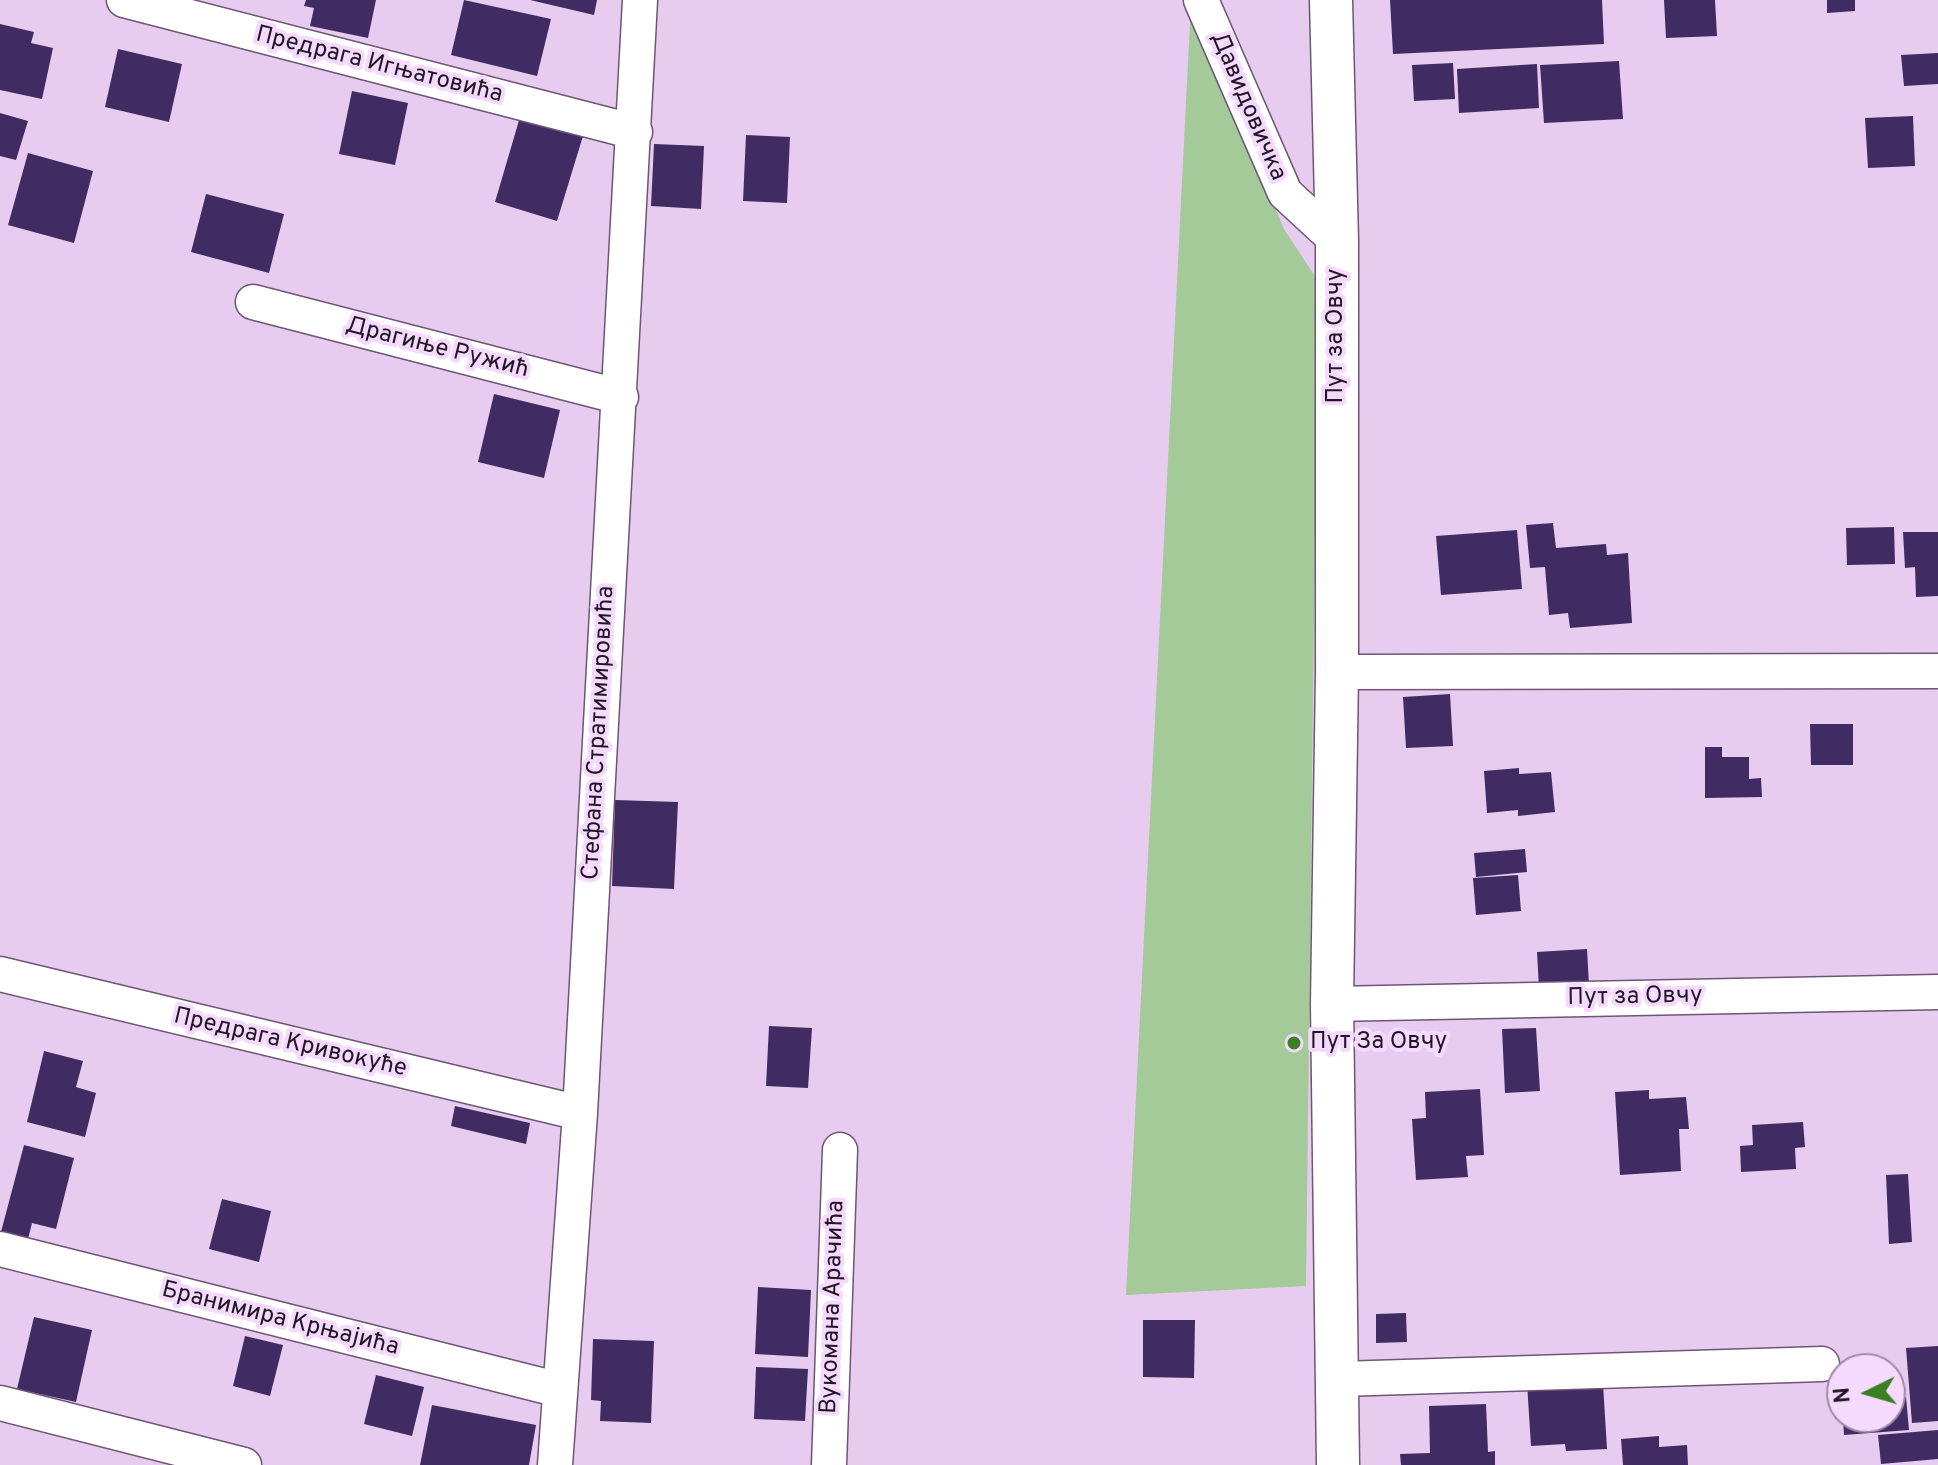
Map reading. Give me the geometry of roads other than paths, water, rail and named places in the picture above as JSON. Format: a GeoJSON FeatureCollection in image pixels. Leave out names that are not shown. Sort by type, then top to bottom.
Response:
{"type":"FeatureCollection","features":[{"type":"Feature","properties":{"kind":"street","name":"Предрага Игњатовића"},"geometry":{"type":"LineString","coordinates":[[124,0],[635,132]]}},
{"type":"Feature","properties":{"kind":"street","name":"Стефана Стратимировића"},"geometry":{"type":"LineString","coordinates":[[555,1465],[580,1113],[640,0]]}},
{"type":"Feature","properties":{"kind":"street","name":"Давидовичка"},"geometry":{"type":"LineString","coordinates":[[1201,0],[1285,193],[1337,241]]}},
{"type":"Feature","properties":{"kind":"street","name":"Пут за Овчу"},"geometry":{"type":"LineString","coordinates":[[1331,0],[1337,241],[1337,672],[1332,1004],[1340,1379],[1338,1465]]}},
{"type":"Feature","properties":{"kind":"street","name":"Драгиње Ружић"},"geometry":{"type":"LineString","coordinates":[[253,302],[621,397]]}},
{"type":"Feature","properties":{"kind":"street"},"geometry":{"type":"LineString","coordinates":[[1337,672],[1938,671]]}},
{"type":"Feature","properties":{"kind":"street","name":"Предрага Кривокуће"},"geometry":{"type":"LineString","coordinates":[[0,974],[580,1113]]}},
{"type":"Feature","properties":{"kind":"street","name":"Пут за Овчу"},"geometry":{"type":"LineString","coordinates":[[1332,1004],[1938,992]]}},
{"type":"Feature","properties":{"kind":"street","name":"Вукомана Арачића"},"geometry":{"type":"LineString","coordinates":[[829,1465],[840,1150]]}},
{"type":"Feature","properties":{"kind":"street","name":"Бранимира Крњајића"},"geometry":{"type":"LineString","coordinates":[[0,1249],[560,1390]]}},
{"type":"Feature","properties":{"kind":"street"},"geometry":{"type":"LineString","coordinates":[[1340,1379],[1822,1364]]}},
{"type":"Feature","properties":{"kind":"street"},"geometry":{"type":"LineString","coordinates":[[0,1403],[244,1465]]}},
{"type":"Feature","properties":{"kind":"place","name":"Пут За Овчу"},"geometry":{"type":"Point","coordinates":[1294,1043]}}]}
